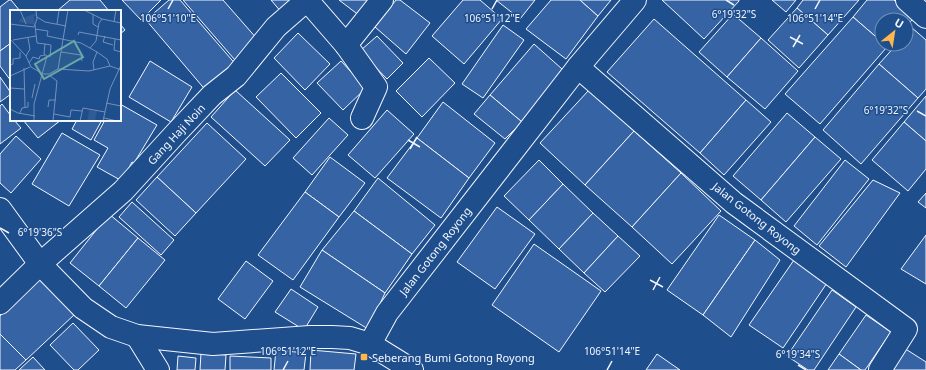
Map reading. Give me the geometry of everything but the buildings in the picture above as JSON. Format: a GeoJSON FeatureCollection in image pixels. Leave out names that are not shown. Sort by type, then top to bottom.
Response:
{"type":"FeatureCollection","features":[{"type":"Feature","properties":{"kind":"street"},"geometry":{"type":"LineString","coordinates":[[307,0],[346,45],[376,87],[362,118]]}},
{"type":"Feature","properties":{"kind":"street","name":"Gang Haji Noin"},"geometry":{"type":"LineString","coordinates":[[0,303],[40,264],[123,191],[212,95],[236,76],[276,27],[307,0]]}},
{"type":"Feature","properties":{"kind":"street"},"geometry":{"type":"LineString","coordinates":[[346,45],[382,0]]}},
{"type":"Feature","properties":{"kind":"street","name":"Jalan Gotong Royong"},"geometry":{"type":"LineString","coordinates":[[370,344],[387,313],[578,67],[635,0]]}},
{"type":"Feature","properties":{"kind":"street"},"geometry":{"type":"LineString","coordinates":[[907,0],[926,17]]}},
{"type":"Feature","properties":{"kind":"street","name":"Jalan Gotong Royong"},"geometry":{"type":"LineString","coordinates":[[578,67],[734,203],[906,329],[880,370]]}},
{"type":"Feature","properties":{"kind":"street"},"geometry":{"type":"LineString","coordinates":[[0,209],[40,264],[83,308],[111,327],[137,336],[213,344],[283,339],[332,337],[350,338],[370,344],[412,370]]}},
{"type":"Feature","properties":{"kind":"street"},"geometry":{"type":"LineString","coordinates":[[137,336],[158,370]]}},
{"type":"Feature","properties":{"kind":"place","name":"Seberang Bumi Gotong Royong"},"geometry":{"type":"Point","coordinates":[364,357]}}]}
